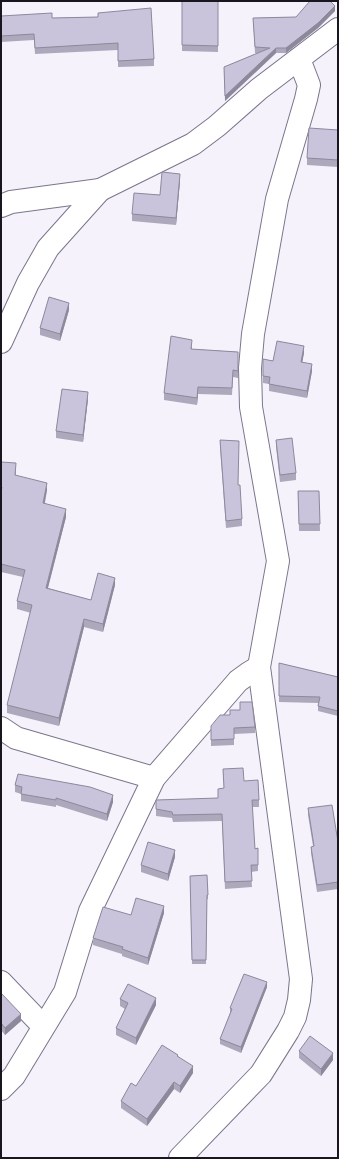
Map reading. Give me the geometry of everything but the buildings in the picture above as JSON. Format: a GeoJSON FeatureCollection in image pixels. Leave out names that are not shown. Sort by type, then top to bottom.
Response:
{"type":"FeatureCollection","features":[{"type":"Feature","properties":{"kind":"street"},"geometry":{"type":"LineString","coordinates":[[4,201],[100,190],[193,144],[217,126],[259,89],[338,29]]}},
{"type":"Feature","properties":{"kind":"street"},"geometry":{"type":"LineString","coordinates":[[180,1158],[261,1074],[288,1031],[295,1017],[299,1000],[301,978],[259,667],[278,561],[251,407],[250,368],[253,334],[277,199],[309,85],[299,59]]}},
{"type":"Feature","properties":{"kind":"street"},"geometry":{"type":"LineString","coordinates":[[1,342],[28,283],[45,254],[100,190]]}},
{"type":"Feature","properties":{"kind":"street"},"geometry":{"type":"LineString","coordinates":[[1,1089],[14,1076],[65,992],[90,911],[154,778],[238,681],[249,672],[259,667]]}},
{"type":"Feature","properties":{"kind":"street"},"geometry":{"type":"LineString","coordinates":[[1,728],[16,738],[154,778]]}},
{"type":"Feature","properties":{"kind":"street"},"geometry":{"type":"LineString","coordinates":[[1,982],[43,1026]]}}]}
